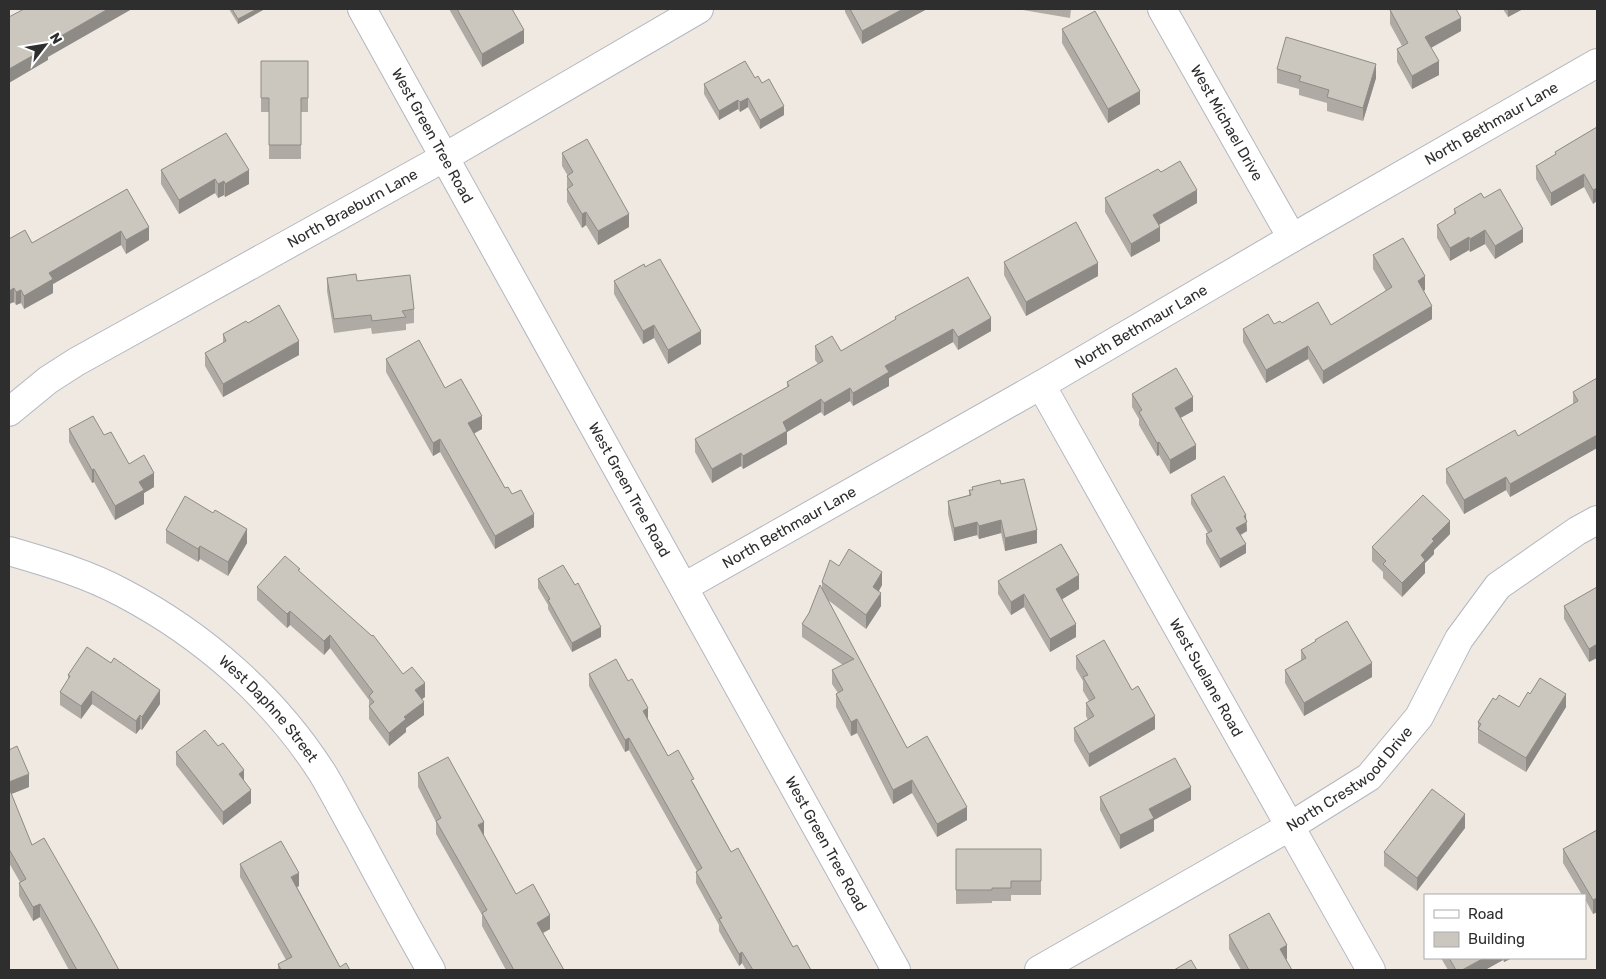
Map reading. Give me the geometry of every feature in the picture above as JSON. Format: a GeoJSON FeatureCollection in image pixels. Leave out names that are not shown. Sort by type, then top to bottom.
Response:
{"type":"FeatureCollection","features":[{"type":"Feature","properties":{"kind":"street","name":"West Green Tree Road"},"geometry":{"type":"LineString","coordinates":[[362,9],[896,970]]}},
{"type":"Feature","properties":{"kind":"street","name":"North Braeburn Lane"},"geometry":{"type":"LineString","coordinates":[[9,412],[48,380],[76,362],[445,157],[699,9]]}},
{"type":"Feature","properties":{"kind":"street","name":"West Michael Drive"},"geometry":{"type":"LineString","coordinates":[[1162,9],[1292,238]]}},
{"type":"Feature","properties":{"kind":"street","name":"North Bethmaur Lane"},"geometry":{"type":"LineString","coordinates":[[684,587],[1041,385],[1597,63]]}},
{"type":"Feature","properties":{"kind":"street","name":"West Suelane Road"},"geometry":{"type":"LineString","coordinates":[[1041,385],[1371,970]]}},
{"type":"Feature","properties":{"kind":"street","name":"North Crestwood Drive"},"geometry":{"type":"LineString","coordinates":[[1038,970],[1289,827],[1369,777],[1419,717],[1460,639],[1498,586],[1577,531],[1597,520]]}},
{"type":"Feature","properties":{"kind":"street","name":"West Daphne Street"},"geometry":{"type":"LineString","coordinates":[[9,551],[78,573],[122,592],[186,632],[222,659],[256,690],[288,727],[323,774],[431,970]]}},
{"type":"Feature","properties":{"kind":"building"},"geometry":{"type":"Polygon","coordinates":[[[24,9],[108,9],[47,44],[48,47],[9,69],[9,17],[24,9]]]}},
{"type":"Feature","properties":{"kind":"building"},"geometry":{"type":"Polygon","coordinates":[[[232,9],[257,9],[238,19],[232,9]]]}},
{"type":"Feature","properties":{"kind":"building"},"geometry":{"type":"Polygon","coordinates":[[[457,9],[512,9],[524,30],[482,54],[457,9]]]}},
{"type":"Feature","properties":{"kind":"building"},"geometry":{"type":"Polygon","coordinates":[[[850,9],[903,9],[862,31],[850,9]]]}},
{"type":"Feature","properties":{"kind":"building"},"geometry":{"type":"Polygon","coordinates":[[[1456,9],[1461,18],[1425,37],[1439,61],[1412,76],[1397,49],[1408,43],[1390,10],[1456,9]]]}},
{"type":"Feature","properties":{"kind":"building"},"geometry":{"type":"Polygon","coordinates":[[[1095,11],[1140,91],[1108,109],[1062,29],[1095,11]]]}},
{"type":"Feature","properties":{"kind":"building"},"geometry":{"type":"Polygon","coordinates":[[[1286,37],[1376,64],[1363,108],[1327,97],[1329,90],[1299,81],[1301,76],[1277,69],[1286,37]]]}},
{"type":"Feature","properties":{"kind":"building"},"geometry":{"type":"Polygon","coordinates":[[[261,61],[308,61],[308,98],[301,98],[301,145],[269,145],[269,98],[261,98],[261,61]]]}},
{"type":"Feature","properties":{"kind":"building"},"geometry":{"type":"Polygon","coordinates":[[[745,61],[755,78],[758,76],[762,83],[769,79],[784,106],[760,120],[748,98],[740,102],[738,100],[719,111],[704,84],[745,61]]]}},
{"type":"Feature","properties":{"kind":"building"},"geometry":{"type":"Polygon","coordinates":[[[1597,127],[1597,188],[1593,190],[1584,174],[1551,193],[1536,166],[1556,154],[1555,152],[1597,127]]]}},
{"type":"Feature","properties":{"kind":"building"},"geometry":{"type":"Polygon","coordinates":[[[226,133],[249,170],[225,184],[224,181],[218,184],[215,179],[179,200],[161,170],[226,133]]]}},
{"type":"Feature","properties":{"kind":"building"},"geometry":{"type":"Polygon","coordinates":[[[587,139],[629,214],[598,231],[586,212],[582,214],[567,189],[573,185],[567,176],[573,172],[562,153],[587,139]]]}},
{"type":"Feature","properties":{"kind":"building"},"geometry":{"type":"Polygon","coordinates":[[[1180,161],[1197,190],[1153,215],[1160,227],[1131,244],[1105,198],[1158,169],[1161,172],[1180,161]]]}},
{"type":"Feature","properties":{"kind":"building"},"geometry":{"type":"Polygon","coordinates":[[[127,189],[149,227],[126,240],[121,231],[49,273],[53,279],[24,296],[21,290],[16,292],[14,288],[9,291],[9,239],[25,230],[32,243],[127,189]]]}},
{"type":"Feature","properties":{"kind":"building"},"geometry":{"type":"Polygon","coordinates":[[[1500,189],[1523,229],[1495,246],[1485,230],[1450,248],[1437,225],[1456,213],[1454,209],[1481,193],[1484,198],[1500,189]]]}},
{"type":"Feature","properties":{"kind":"building"},"geometry":{"type":"Polygon","coordinates":[[[1076,222],[1098,263],[1026,302],[1004,262],[1076,222]]]}},
{"type":"Feature","properties":{"kind":"building"},"geometry":{"type":"Polygon","coordinates":[[[1403,238],[1425,276],[1418,281],[1432,306],[1323,371],[1308,346],[1266,370],[1243,329],[1268,314],[1274,324],[1280,321],[1282,323],[1318,302],[1331,325],[1392,287],[1373,255],[1403,238]]]}},
{"type":"Feature","properties":{"kind":"building"},"geometry":{"type":"Polygon","coordinates":[[[660,259],[701,331],[668,350],[654,325],[643,331],[614,281],[644,264],[645,267],[660,259]]]}},
{"type":"Feature","properties":{"kind":"building"},"geometry":{"type":"Polygon","coordinates":[[[356,274],[357,281],[410,275],[414,309],[402,311],[406,317],[372,321],[371,315],[334,319],[327,278],[356,274]]]}},
{"type":"Feature","properties":{"kind":"building"},"geometry":{"type":"Polygon","coordinates":[[[968,277],[991,318],[958,337],[953,329],[885,366],[889,372],[853,393],[850,388],[824,403],[821,399],[783,422],[787,431],[743,456],[741,453],[712,469],[695,439],[789,386],[787,382],[823,361],[815,346],[832,336],[841,351],[896,319],[895,317],[968,277]]]}},
{"type":"Feature","properties":{"kind":"building"},"geometry":{"type":"Polygon","coordinates":[[[279,305],[299,341],[223,384],[205,353],[226,341],[223,334],[246,321],[248,323],[279,305]]]}},
{"type":"Feature","properties":{"kind":"building"},"geometry":{"type":"Polygon","coordinates":[[[419,340],[445,388],[461,379],[482,416],[468,423],[505,488],[508,487],[512,494],[521,490],[534,514],[495,536],[440,439],[433,443],[386,359],[419,340]]]}},
{"type":"Feature","properties":{"kind":"building"},"geometry":{"type":"Polygon","coordinates":[[[1176,368],[1193,397],[1175,408],[1196,445],[1170,460],[1159,442],[1157,443],[1139,412],[1142,410],[1132,394],[1176,368]]]}},
{"type":"Feature","properties":{"kind":"building"},"geometry":{"type":"Polygon","coordinates":[[[1597,378],[1597,435],[1510,484],[1506,477],[1464,500],[1446,469],[1515,430],[1518,436],[1578,401],[1573,392],[1597,378]]]}},
{"type":"Feature","properties":{"kind":"building"},"geometry":{"type":"Polygon","coordinates":[[[93,416],[104,435],[111,432],[129,464],[144,455],[154,473],[139,482],[144,490],[115,506],[69,429],[93,416]]]}},
{"type":"Feature","properties":{"kind":"building"},"geometry":{"type":"Polygon","coordinates":[[[1224,476],[1246,515],[1244,516],[1247,522],[1236,528],[1246,544],[1220,559],[1206,534],[1212,531],[1191,495],[1224,476]]]}},
{"type":"Feature","properties":{"kind":"building"},"geometry":{"type":"Polygon","coordinates":[[[1024,479],[1037,530],[1005,538],[1001,520],[979,526],[977,522],[954,528],[948,501],[971,495],[969,490],[973,490],[972,487],[1000,480],[1001,484],[1024,479]]]}},
{"type":"Feature","properties":{"kind":"building"},"geometry":{"type":"Polygon","coordinates":[[[1423,495],[1450,521],[1432,539],[1434,541],[1421,555],[1425,560],[1402,583],[1383,564],[1386,561],[1372,547],[1423,495]]]}},
{"type":"Feature","properties":{"kind":"building"},"geometry":{"type":"Polygon","coordinates":[[[185,496],[213,513],[215,510],[247,529],[228,562],[200,546],[198,549],[166,530],[185,496]]]}},
{"type":"Feature","properties":{"kind":"building"},"geometry":{"type":"Polygon","coordinates":[[[1061,544],[1079,575],[1056,589],[1076,624],[1050,639],[1024,594],[1011,602],[998,581],[1061,544]]]}},
{"type":"Feature","properties":{"kind":"building"},"geometry":{"type":"Polygon","coordinates":[[[849,549],[882,572],[873,587],[881,593],[866,615],[822,582],[830,560],[839,566],[849,549]]]}},
{"type":"Feature","properties":{"kind":"building"},"geometry":{"type":"Polygon","coordinates":[[[285,556],[300,569],[298,570],[373,635],[403,674],[412,667],[425,683],[415,690],[424,702],[404,717],[406,719],[389,733],[369,706],[374,702],[369,696],[373,692],[330,635],[324,641],[290,611],[287,614],[257,587],[285,556]]]}},
{"type":"Feature","properties":{"kind":"building"},"geometry":{"type":"Polygon","coordinates":[[[563,565],[575,585],[578,583],[601,627],[572,643],[538,579],[563,565]]]}},
{"type":"Feature","properties":{"kind":"building"},"geometry":{"type":"Polygon","coordinates":[[[820,585],[907,748],[927,736],[967,807],[937,824],[912,780],[893,790],[857,719],[851,722],[836,694],[843,690],[832,670],[854,659],[802,624],[809,613],[820,585]]]}},
{"type":"Feature","properties":{"kind":"building"},"geometry":{"type":"Polygon","coordinates":[[[1597,587],[1597,644],[1589,649],[1564,606],[1597,587]]]}},
{"type":"Feature","properties":{"kind":"building"},"geometry":{"type":"Polygon","coordinates":[[[1347,621],[1372,663],[1304,703],[1285,670],[1306,658],[1301,650],[1347,621]]]}},
{"type":"Feature","properties":{"kind":"building"},"geometry":{"type":"Polygon","coordinates":[[[1104,640],[1132,690],[1138,686],[1155,716],[1089,754],[1074,728],[1094,716],[1086,703],[1095,698],[1083,677],[1088,675],[1076,656],[1104,640]]]}},
{"type":"Feature","properties":{"kind":"building"},"geometry":{"type":"Polygon","coordinates":[[[87,647],[111,663],[114,658],[160,690],[142,717],[140,715],[136,721],[92,691],[81,706],[60,692],[70,676],[68,675],[87,647]]]}},
{"type":"Feature","properties":{"kind":"building"},"geometry":{"type":"Polygon","coordinates":[[[616,659],[628,681],[632,679],[648,708],[643,711],[668,756],[678,750],[694,779],[691,780],[731,852],[738,848],[793,947],[797,945],[811,970],[753,970],[742,952],[739,954],[719,919],[722,918],[696,872],[702,868],[629,738],[625,740],[589,674],[616,659]]]}},
{"type":"Feature","properties":{"kind":"building"},"geometry":{"type":"Polygon","coordinates":[[[1540,678],[1566,694],[1526,758],[1478,729],[1481,724],[1478,722],[1493,698],[1496,700],[1499,695],[1519,707],[1528,692],[1530,694],[1540,678]]]}},
{"type":"Feature","properties":{"kind":"building"},"geometry":{"type":"Polygon","coordinates":[[[205,730],[218,746],[223,743],[244,770],[239,774],[251,790],[223,812],[176,752],[205,730]]]}},
{"type":"Feature","properties":{"kind":"building"},"geometry":{"type":"Polygon","coordinates":[[[17,746],[29,774],[9,782],[9,750],[17,746]]]}},
{"type":"Feature","properties":{"kind":"building"},"geometry":{"type":"Polygon","coordinates":[[[448,757],[484,822],[478,825],[516,894],[533,884],[550,915],[537,923],[564,970],[514,970],[482,913],[487,910],[436,821],[441,818],[418,773],[448,757]]]}},
{"type":"Feature","properties":{"kind":"building"},"geometry":{"type":"Polygon","coordinates":[[[1175,758],[1191,787],[1149,809],[1154,818],[1120,835],[1100,797],[1175,758]]]}},
{"type":"Feature","properties":{"kind":"building"},"geometry":{"type":"Polygon","coordinates":[[[9,788],[32,845],[44,838],[119,970],[77,970],[40,904],[33,907],[19,883],[26,879],[9,849],[9,788]]]}},
{"type":"Feature","properties":{"kind":"building"},"geometry":{"type":"Polygon","coordinates":[[[1432,789],[1465,814],[1417,878],[1384,852],[1432,789]]]}},
{"type":"Feature","properties":{"kind":"building"},"geometry":{"type":"Polygon","coordinates":[[[1597,830],[1597,898],[1593,900],[1563,849],[1597,830]]]}},
{"type":"Feature","properties":{"kind":"building"},"geometry":{"type":"Polygon","coordinates":[[[281,841],[299,873],[291,877],[340,967],[346,963],[350,970],[281,970],[278,964],[292,957],[240,864],[281,841]]]}},
{"type":"Feature","properties":{"kind":"building"},"geometry":{"type":"Polygon","coordinates":[[[956,849],[1041,849],[1041,881],[1011,881],[1011,888],[956,890],[956,849]]]}},
{"type":"Feature","properties":{"kind":"building"},"geometry":{"type":"Polygon","coordinates":[[[1269,913],[1287,945],[1280,949],[1292,970],[1249,970],[1229,935],[1269,913]]]}},
{"type":"Feature","properties":{"kind":"building"},"geometry":{"type":"Polygon","coordinates":[[[1450,959],[1482,959],[1462,970],[1456,970],[1450,959]]]}},
{"type":"Feature","properties":{"kind":"building"},"geometry":{"type":"Polygon","coordinates":[[[1191,960],[1197,970],[1174,970],[1191,960]]]}}]}
